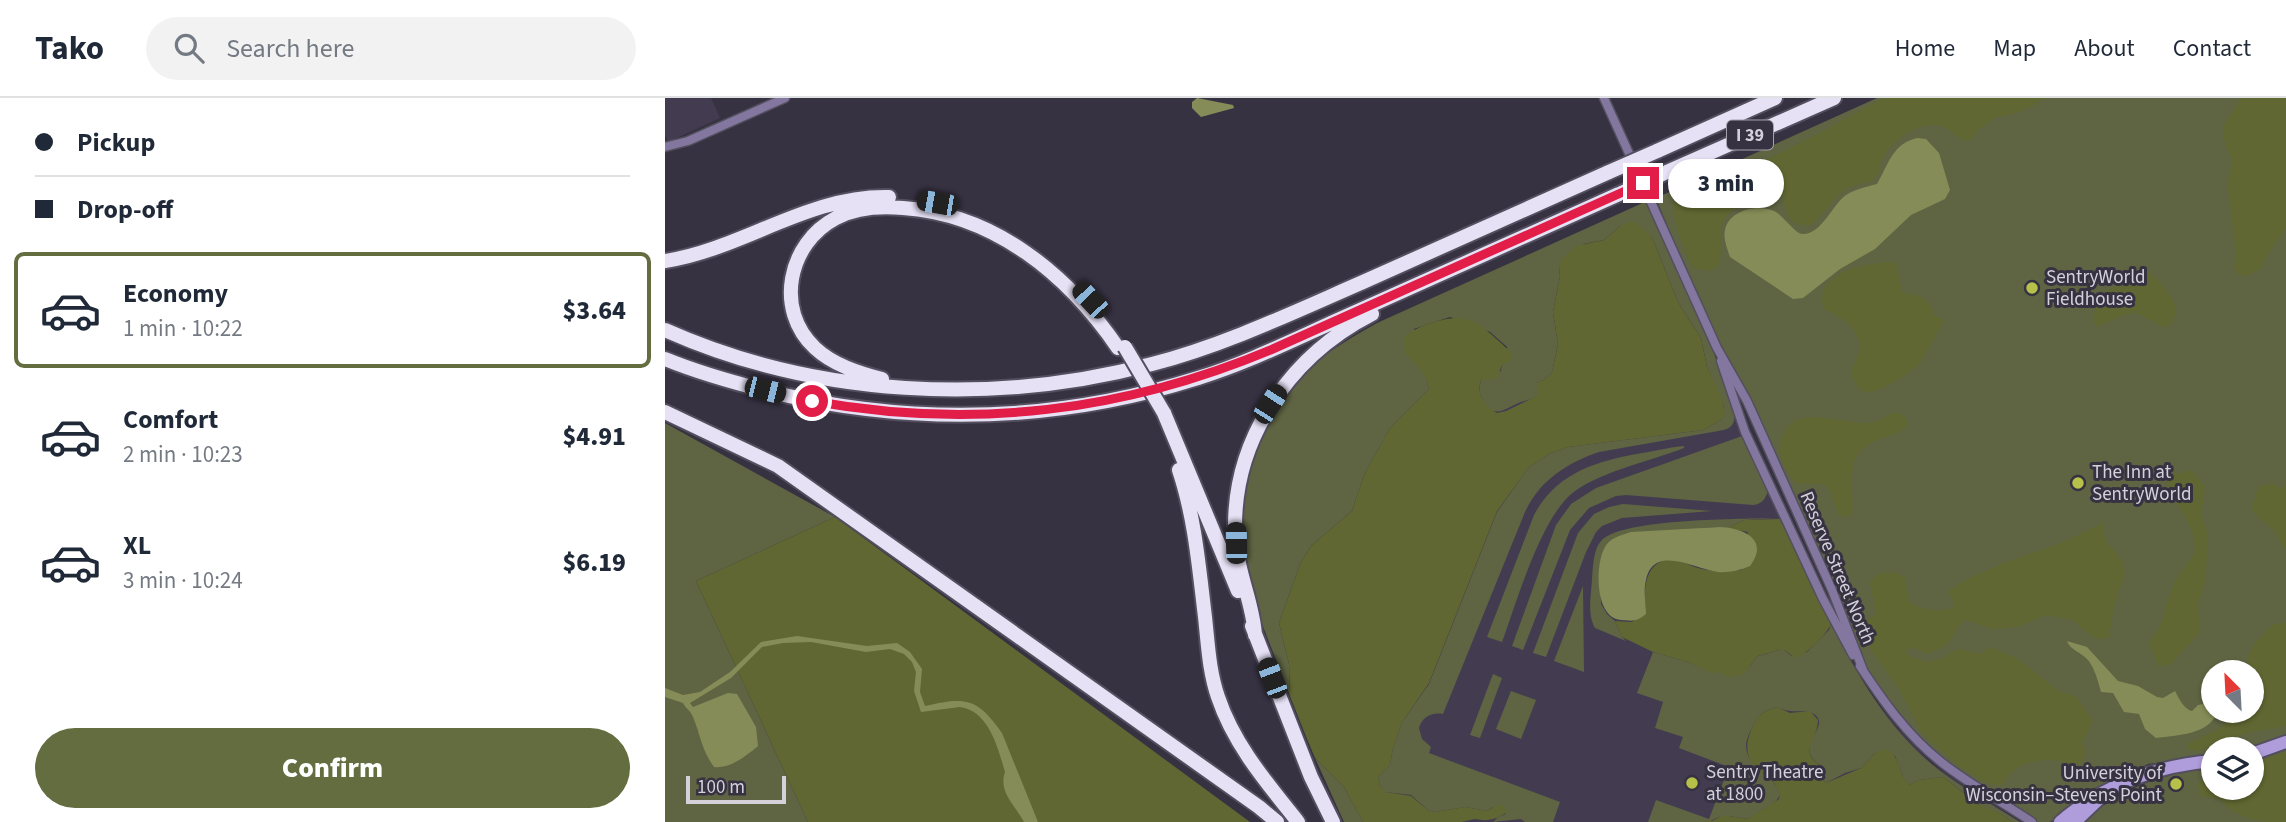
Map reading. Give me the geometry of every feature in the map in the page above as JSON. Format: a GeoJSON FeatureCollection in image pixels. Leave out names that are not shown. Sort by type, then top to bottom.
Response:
{"type":"FeatureCollection","features":[{"type":"Feature","properties":{"kind":"highway","name":"I 39"},"geometry":{"type":"LineString","coordinates":[[665,330],[737,356],[820,377],[889,387],[941,390],[1013,388],[1081,379],[1152,364],[1205,348],[1333,295],[1775,98]]}},
{"type":"Feature","properties":{"kind":"highway","name":"I 39"},"geometry":{"type":"LineString","coordinates":[[665,359],[747,386],[852,408],[891,413],[966,416],[1032,412],[1125,397],[1199,377],[1275,348],[1834,98]]}},
{"type":"Feature","properties":{"kind":"highway"},"geometry":{"type":"LineString","coordinates":[[665,261],[700,253],[800,213],[831,204],[886,197],[929,201],[957,208],[988,219],[1033,246],[1090,300],[1160,413],[1255,635],[1301,753],[1333,822]]}},
{"type":"Feature","properties":{"kind":"highway"},"geometry":{"type":"LineString","coordinates":[[941,390],[931,384],[890,381],[857,372],[823,355],[806,338],[797,323],[791,302],[792,276],[807,242],[824,225],[852,211],[885,207],[934,212],[992,231],[1025,251],[1062,282],[1122,348]]}},
{"type":"Feature","properties":{"kind":"highway"},"geometry":{"type":"LineString","coordinates":[[1255,635],[1254,619],[1238,563],[1236,515],[1240,480],[1247,456],[1270,404],[1293,373],[1330,340],[1359,321],[1462,271],[1469,261]]}},
{"type":"Feature","properties":{"kind":"highway"},"geometry":{"type":"LineString","coordinates":[[665,412],[778,466],[1237,791],[1276,822]]}},
{"type":"Feature","properties":{"kind":"highway"},"geometry":{"type":"LineString","coordinates":[[1160,413],[1192,515],[1209,657],[1217,696],[1245,755],[1298,822]]}},
{"type":"Feature","properties":{"kind":"street"},"geometry":{"type":"LineString","coordinates":[[665,148],[688,141],[785,98]]}},
{"type":"Feature","properties":{"kind":"street","name":"Reserve Street North"},"geometry":{"type":"LineString","coordinates":[[1604,98],[1717,348],[1745,432],[1829,612],[1863,670]]}},
{"type":"Feature","properties":{"kind":"street","name":"Reserve Street North"},"geometry":{"type":"LineString","coordinates":[[1717,348],[1748,401],[1832,590],[1863,670]]}},
{"type":"Feature","properties":{"kind":"street"},"geometry":{"type":"LineString","coordinates":[[1863,670],[1892,712],[1928,750],[2032,822]]}},
{"type":"Feature","properties":{"kind":"street"},"geometry":{"type":"LineString","coordinates":[[2264,750],[2286,742]]}},
{"type":"Feature","properties":{"kind":"street"},"geometry":{"type":"LineString","coordinates":[[2060,822],[2088,800],[2122,783],[2151,772],[2201,762]]}},
{"type":"Feature","properties":{"kind":"street"},"geometry":{"type":"LineString","coordinates":[[2075,822],[2103,794]]}},
{"type":"Feature","properties":{"kind":"shaded area"},"geometry":{"type":"Polygon","coordinates":[[[665,98],[711,98],[720,118],[668,142],[665,135],[665,98]]]}},
{"type":"Feature","properties":{"kind":"shaded area"},"geometry":{"type":"Polygon","coordinates":[[[1197,98],[1233,105],[1234,108],[1201,117],[1192,108],[1192,102],[1197,98]]]}},
{"type":"Feature","properties":{"kind":"shaded area"},"geometry":{"type":"Polygon","coordinates":[[[1877,98],[2286,98],[2286,822],[2081,822],[2143,784],[2175,774],[2201,770],[2201,800],[2264,800],[2264,748],[2278,741],[2264,744],[2264,737],[2201,737],[2201,757],[2148,764],[2092,793],[2050,822],[2032,822],[1942,762],[1877,692],[1759,427],[1717,348],[1656,198],[1877,98]]]}},
{"type":"Feature","properties":{"kind":"shaded area"},"geometry":{"type":"Polygon","coordinates":[[[1883,98],[2047,98],[2020,112],[1995,118],[1978,130],[1970,141],[1936,125],[1912,130],[1898,139],[1887,151],[1875,178],[1844,190],[1811,225],[1798,225],[1790,219],[1783,199],[1776,189],[1763,185],[1752,187],[1747,190],[1745,202],[1731,211],[1724,220],[1719,264],[1714,269],[1706,270],[1693,267],[1674,216],[1674,202],[1682,191],[1762,161],[1883,98]]]}},
{"type":"Feature","properties":{"kind":"shaded area"},"geometry":{"type":"Polygon","coordinates":[[[2241,98],[2286,98],[2286,229],[2268,253],[2261,268],[2248,276],[2239,275],[2234,268],[2236,253],[2227,184],[2232,160],[2223,138],[2224,124],[2241,98]]]}},
{"type":"Feature","properties":{"kind":"shaded area"},"geometry":{"type":"Polygon","coordinates":[[[1917,138],[1926,139],[1939,153],[1950,190],[1945,199],[1911,215],[1875,249],[1840,269],[1803,298],[1793,299],[1730,257],[1725,230],[1738,213],[1767,209],[1778,213],[1800,233],[1810,233],[1846,195],[1877,184],[1897,150],[1917,138]]]}},
{"type":"Feature","properties":{"kind":"shaded area"},"geometry":{"type":"Polygon","coordinates":[[[1647,201],[1709,339],[1733,408],[1734,422],[1724,430],[1599,452],[1565,467],[1538,491],[1525,512],[1443,714],[1428,716],[1419,728],[1422,739],[1431,747],[1429,753],[1560,802],[1553,822],[1525,822],[1521,819],[1493,822],[1506,814],[1493,807],[1487,811],[1465,807],[1429,811],[1411,795],[1385,792],[1378,777],[1390,765],[1402,722],[1429,684],[1497,512],[1529,467],[1549,454],[1568,447],[1703,430],[1721,420],[1724,413],[1707,367],[1701,338],[1678,302],[1652,237],[1620,226],[1604,240],[1584,244],[1559,267],[1560,276],[1553,312],[1558,344],[1552,372],[1537,383],[1537,396],[1501,411],[1487,407],[1480,388],[1481,380],[1501,371],[1506,362],[1507,347],[1490,332],[1450,317],[1414,329],[1429,389],[1390,428],[1364,475],[1352,511],[1312,545],[1301,562],[1279,623],[1289,664],[1290,696],[1257,610],[1244,559],[1243,507],[1255,456],[1277,408],[1292,387],[1317,361],[1342,344],[1377,323],[1647,201]]]}},
{"type":"Feature","properties":{"kind":"shaded area"},"geometry":{"type":"Polygon","coordinates":[[[1631,221],[1652,237],[1678,302],[1701,338],[1707,367],[1722,399],[1725,413],[1721,420],[1703,430],[1568,447],[1549,454],[1529,467],[1497,511],[1429,683],[1402,722],[1390,765],[1378,777],[1380,786],[1386,792],[1411,796],[1429,811],[1465,807],[1487,811],[1497,805],[1503,805],[1507,812],[1492,819],[1461,822],[1363,822],[1344,787],[1315,758],[1290,696],[1289,664],[1279,623],[1301,562],[1312,545],[1352,511],[1364,475],[1390,428],[1429,389],[1425,375],[1405,353],[1404,338],[1416,329],[1438,321],[1458,318],[1473,322],[1487,330],[1509,350],[1512,357],[1512,360],[1502,365],[1497,379],[1481,380],[1480,395],[1488,407],[1497,413],[1506,411],[1537,396],[1537,383],[1552,372],[1558,344],[1553,312],[1562,259],[1576,246],[1604,240],[1620,226],[1631,221]]]}},
{"type":"Feature","properties":{"kind":"shaded area"},"geometry":{"type":"Polygon","coordinates":[[[1896,262],[1902,293],[1923,298],[1935,316],[1944,321],[1915,368],[1883,388],[1862,391],[1856,385],[1851,372],[1859,350],[1857,335],[1849,324],[1824,309],[1822,296],[1834,277],[1845,271],[1872,264],[1896,262]]]}},
{"type":"Feature","properties":{"kind":"shaded area"},"geometry":{"type":"Polygon","coordinates":[[[2143,268],[2165,287],[2171,296],[2176,313],[2173,321],[2165,328],[2137,313],[2127,314],[2096,327],[2094,315],[2100,294],[2114,288],[2132,273],[2143,268]]]}},
{"type":"Feature","properties":{"kind":"shaded area"},"geometry":{"type":"Polygon","coordinates":[[[1375,328],[1733,408],[1821,604],[1871,695],[1899,730],[1931,763],[2020,822],[1347,822],[1375,328]]]}},
{"type":"Feature","properties":{"kind":"shaded area"},"geometry":{"type":"Polygon","coordinates":[[[1893,413],[1904,414],[1908,424],[1899,433],[1880,439],[1860,452],[1853,471],[1852,514],[1847,517],[1839,516],[1828,487],[1795,482],[1784,466],[1780,442],[1788,426],[1797,420],[1819,418],[1867,423],[1893,413]]]}},
{"type":"Feature","properties":{"kind":"shaded area"},"geometry":{"type":"Polygon","coordinates":[[[665,423],[835,517],[696,581],[808,822],[665,822],[665,423]]]}},
{"type":"Feature","properties":{"kind":"shaded area"},"geometry":{"type":"Polygon","coordinates":[[[1745,435],[1769,488],[1762,502],[1753,505],[1626,495],[1616,496],[1589,508],[1570,530],[1523,650],[1512,646],[1556,525],[1571,504],[1596,488],[1745,435]]]}},
{"type":"Feature","properties":{"kind":"shaded area"},"geometry":{"type":"Polygon","coordinates":[[[1684,446],[1602,476],[1578,489],[1565,500],[1553,517],[1532,559],[1502,642],[1487,637],[1534,515],[1554,488],[1580,471],[1609,460],[1684,446]]]}},
{"type":"Feature","properties":{"kind":"shaded area"},"geometry":{"type":"Polygon","coordinates":[[[2192,470],[2205,487],[2201,513],[2208,534],[2205,581],[2198,603],[2200,632],[2170,665],[2158,666],[2149,642],[2159,628],[2173,586],[2192,556],[2195,546],[2189,525],[2167,481],[2171,475],[2192,470]]]}},
{"type":"Feature","properties":{"kind":"shaded area"},"geometry":{"type":"Polygon","coordinates":[[[2273,483],[2282,489],[2286,484],[2286,549],[2274,531],[2251,509],[2259,486],[2273,483]]]}},
{"type":"Feature","properties":{"kind":"shaded area"},"geometry":{"type":"Polygon","coordinates":[[[1623,504],[1712,511],[1622,518],[1602,526],[1586,552],[1546,657],[1533,653],[1578,533],[1594,514],[1623,504]]]}},
{"type":"Feature","properties":{"kind":"shaded area"},"geometry":{"type":"Polygon","coordinates":[[[835,517],[1250,822],[808,822],[696,581],[835,517]]]}},
{"type":"Feature","properties":{"kind":"shaded area"},"geometry":{"type":"Polygon","coordinates":[[[1782,518],[1744,520],[1730,527],[1701,528],[1600,563],[1601,604],[1626,641],[1595,628],[1590,599],[1594,559],[1602,540],[1634,527],[1715,520],[1782,518]]]}},
{"type":"Feature","properties":{"kind":"shaded area"},"geometry":{"type":"Polygon","coordinates":[[[1782,519],[1831,624],[1805,653],[1796,658],[1783,650],[1757,656],[1744,674],[1728,677],[1653,652],[1622,637],[1615,621],[1632,622],[1646,608],[1646,583],[1653,568],[1659,563],[1676,560],[1707,570],[1741,570],[1748,532],[1720,527],[1730,527],[1744,520],[1782,519]]]}},
{"type":"Feature","properties":{"kind":"shaded area"},"geometry":{"type":"Polygon","coordinates":[[[2103,523],[2105,540],[2122,560],[2125,572],[2113,611],[2109,637],[2094,638],[2072,620],[2047,615],[2017,627],[1992,629],[1966,620],[1947,644],[1939,649],[1928,654],[1914,648],[1908,649],[1908,656],[1926,662],[1945,658],[1950,652],[1961,649],[1980,654],[1991,647],[2018,659],[2059,691],[2077,697],[2093,721],[2082,742],[2086,752],[2082,763],[2036,761],[2016,768],[2006,782],[2000,785],[1989,784],[1956,764],[1921,732],[1898,687],[1871,650],[1863,622],[1876,614],[1870,582],[1877,574],[1893,572],[1905,577],[1908,597],[1912,603],[1931,610],[1945,610],[1955,606],[1948,591],[1959,584],[1999,565],[2059,544],[2103,523]]]}},
{"type":"Feature","properties":{"kind":"shaded area"},"geometry":{"type":"Polygon","coordinates":[[[1720,527],[1745,533],[1755,542],[1757,549],[1750,566],[1722,572],[1677,561],[1658,563],[1650,569],[1646,580],[1646,614],[1634,620],[1621,620],[1612,617],[1606,610],[1599,588],[1600,562],[1607,544],[1612,540],[1631,532],[1720,527]]]}},
{"type":"Feature","properties":{"kind":"shaded area"},"geometry":{"type":"Polygon","coordinates":[[[1583,586],[1584,672],[1554,661],[1583,586]]]}},
{"type":"Feature","properties":{"kind":"shaded area"},"geometry":{"type":"Polygon","coordinates":[[[2286,623],[2286,726],[2237,737],[2202,737],[2226,723],[2265,723],[2265,660],[2248,660],[2248,656],[2255,643],[2273,624],[2286,623]]]}},
{"type":"Feature","properties":{"kind":"shaded area"},"geometry":{"type":"Polygon","coordinates":[[[1831,624],[1877,703],[1905,739],[1939,770],[2020,822],[2012,822],[2003,815],[1984,808],[1943,777],[1919,780],[1909,785],[1905,782],[1895,756],[1875,753],[1861,768],[1826,783],[1821,777],[1821,766],[1813,759],[1810,751],[1810,744],[1819,725],[1818,719],[1810,712],[1788,711],[1777,707],[1765,711],[1757,719],[1746,745],[1751,760],[1778,788],[1776,801],[1748,819],[1721,816],[1708,822],[1648,822],[1656,800],[1709,819],[1729,767],[1679,748],[1683,737],[1655,728],[1663,702],[1637,693],[1653,652],[1711,672],[1750,666],[1757,656],[1777,650],[1784,650],[1792,656],[1807,652],[1829,630],[1831,624]]]}},
{"type":"Feature","properties":{"kind":"shaded area"},"geometry":{"type":"Polygon","coordinates":[[[797,636],[867,646],[897,643],[910,652],[922,669],[920,692],[925,706],[960,701],[977,706],[993,721],[1002,733],[1038,822],[1024,822],[1009,798],[1004,786],[1005,772],[999,752],[985,723],[978,715],[960,707],[921,712],[914,691],[916,672],[912,662],[904,654],[890,649],[866,652],[811,642],[762,647],[731,678],[690,703],[693,707],[728,693],[737,694],[756,727],[758,746],[732,764],[714,767],[691,713],[683,703],[665,697],[665,688],[683,695],[700,692],[730,672],[761,642],[797,636]]]}},
{"type":"Feature","properties":{"kind":"shaded area"},"geometry":{"type":"Polygon","coordinates":[[[2067,641],[2087,647],[2118,681],[2138,686],[2157,697],[2163,698],[2175,691],[2182,703],[2192,711],[2201,704],[2201,723],[2210,723],[2199,730],[2182,735],[2156,738],[2145,729],[2139,714],[2124,712],[2113,693],[2101,692],[2090,664],[2067,641]]]}},
{"type":"Feature","properties":{"kind":"shaded area"},"geometry":{"type":"Polygon","coordinates":[[[1493,674],[1502,678],[1480,738],[1470,735],[1493,674]]]}},
{"type":"Feature","properties":{"kind":"shaded area"},"geometry":{"type":"Polygon","coordinates":[[[1511,691],[1536,700],[1521,739],[1496,729],[1511,691]]]}},
{"type":"Feature","properties":{"kind":"shaded area"},"geometry":{"type":"Polygon","coordinates":[[[1777,707],[1790,713],[1810,711],[1818,720],[1810,755],[1821,766],[1821,777],[1826,783],[1861,768],[1875,753],[1886,749],[1894,756],[1909,785],[1919,780],[1943,777],[1978,804],[2012,822],[1708,822],[1709,819],[1712,821],[1721,816],[1748,819],[1779,799],[1774,783],[1752,763],[1748,754],[1748,742],[1757,719],[1765,711],[1777,707]]]}},
{"type":"Feature","properties":{"kind":"shaded area"},"geometry":{"type":"Polygon","coordinates":[[[2201,737],[2201,750],[2187,750],[2187,744],[2201,737]]]}},
{"type":"Feature","properties":{"kind":"shaded area"},"geometry":{"type":"Polygon","coordinates":[[[2286,751],[2286,822],[2265,822],[2244,817],[2220,800],[2264,800],[2264,759],[2286,751]]]}},
{"type":"Feature","properties":{"kind":"shaded area"},"geometry":{"type":"Polygon","coordinates":[[[1315,758],[1344,787],[1363,822],[1344,822],[1315,758]]]}},
{"type":"Feature","properties":{"kind":"shaded area"},"geometry":{"type":"Polygon","coordinates":[[[2201,781],[2201,796],[2199,796],[2198,782],[2201,781]]]}},
{"type":"Feature","properties":{"kind":"place","name":"SentryWorld Fieldhouse"},"geometry":{"type":"Point","coordinates":[2032,288]}},
{"type":"Feature","properties":{"kind":"place","name":"The Inn at SentryWorld"},"geometry":{"type":"Point","coordinates":[2078,483]}},
{"type":"Feature","properties":{"kind":"place","name":"Sentry Theatre at 1800"},"geometry":{"type":"Point","coordinates":[1692,783]}},
{"type":"Feature","properties":{"kind":"place","name":"University of Wisconsin–Stevens Point"},"geometry":{"type":"Point","coordinates":[2176,784]}},
{"type":"Feature","properties":{"kind":"route"},"geometry":{"type":"LineString","coordinates":[[812,401],[891,413],[1001,415],[1095,403],[1170,386],[1275,348],[1643,183]]}}]}
